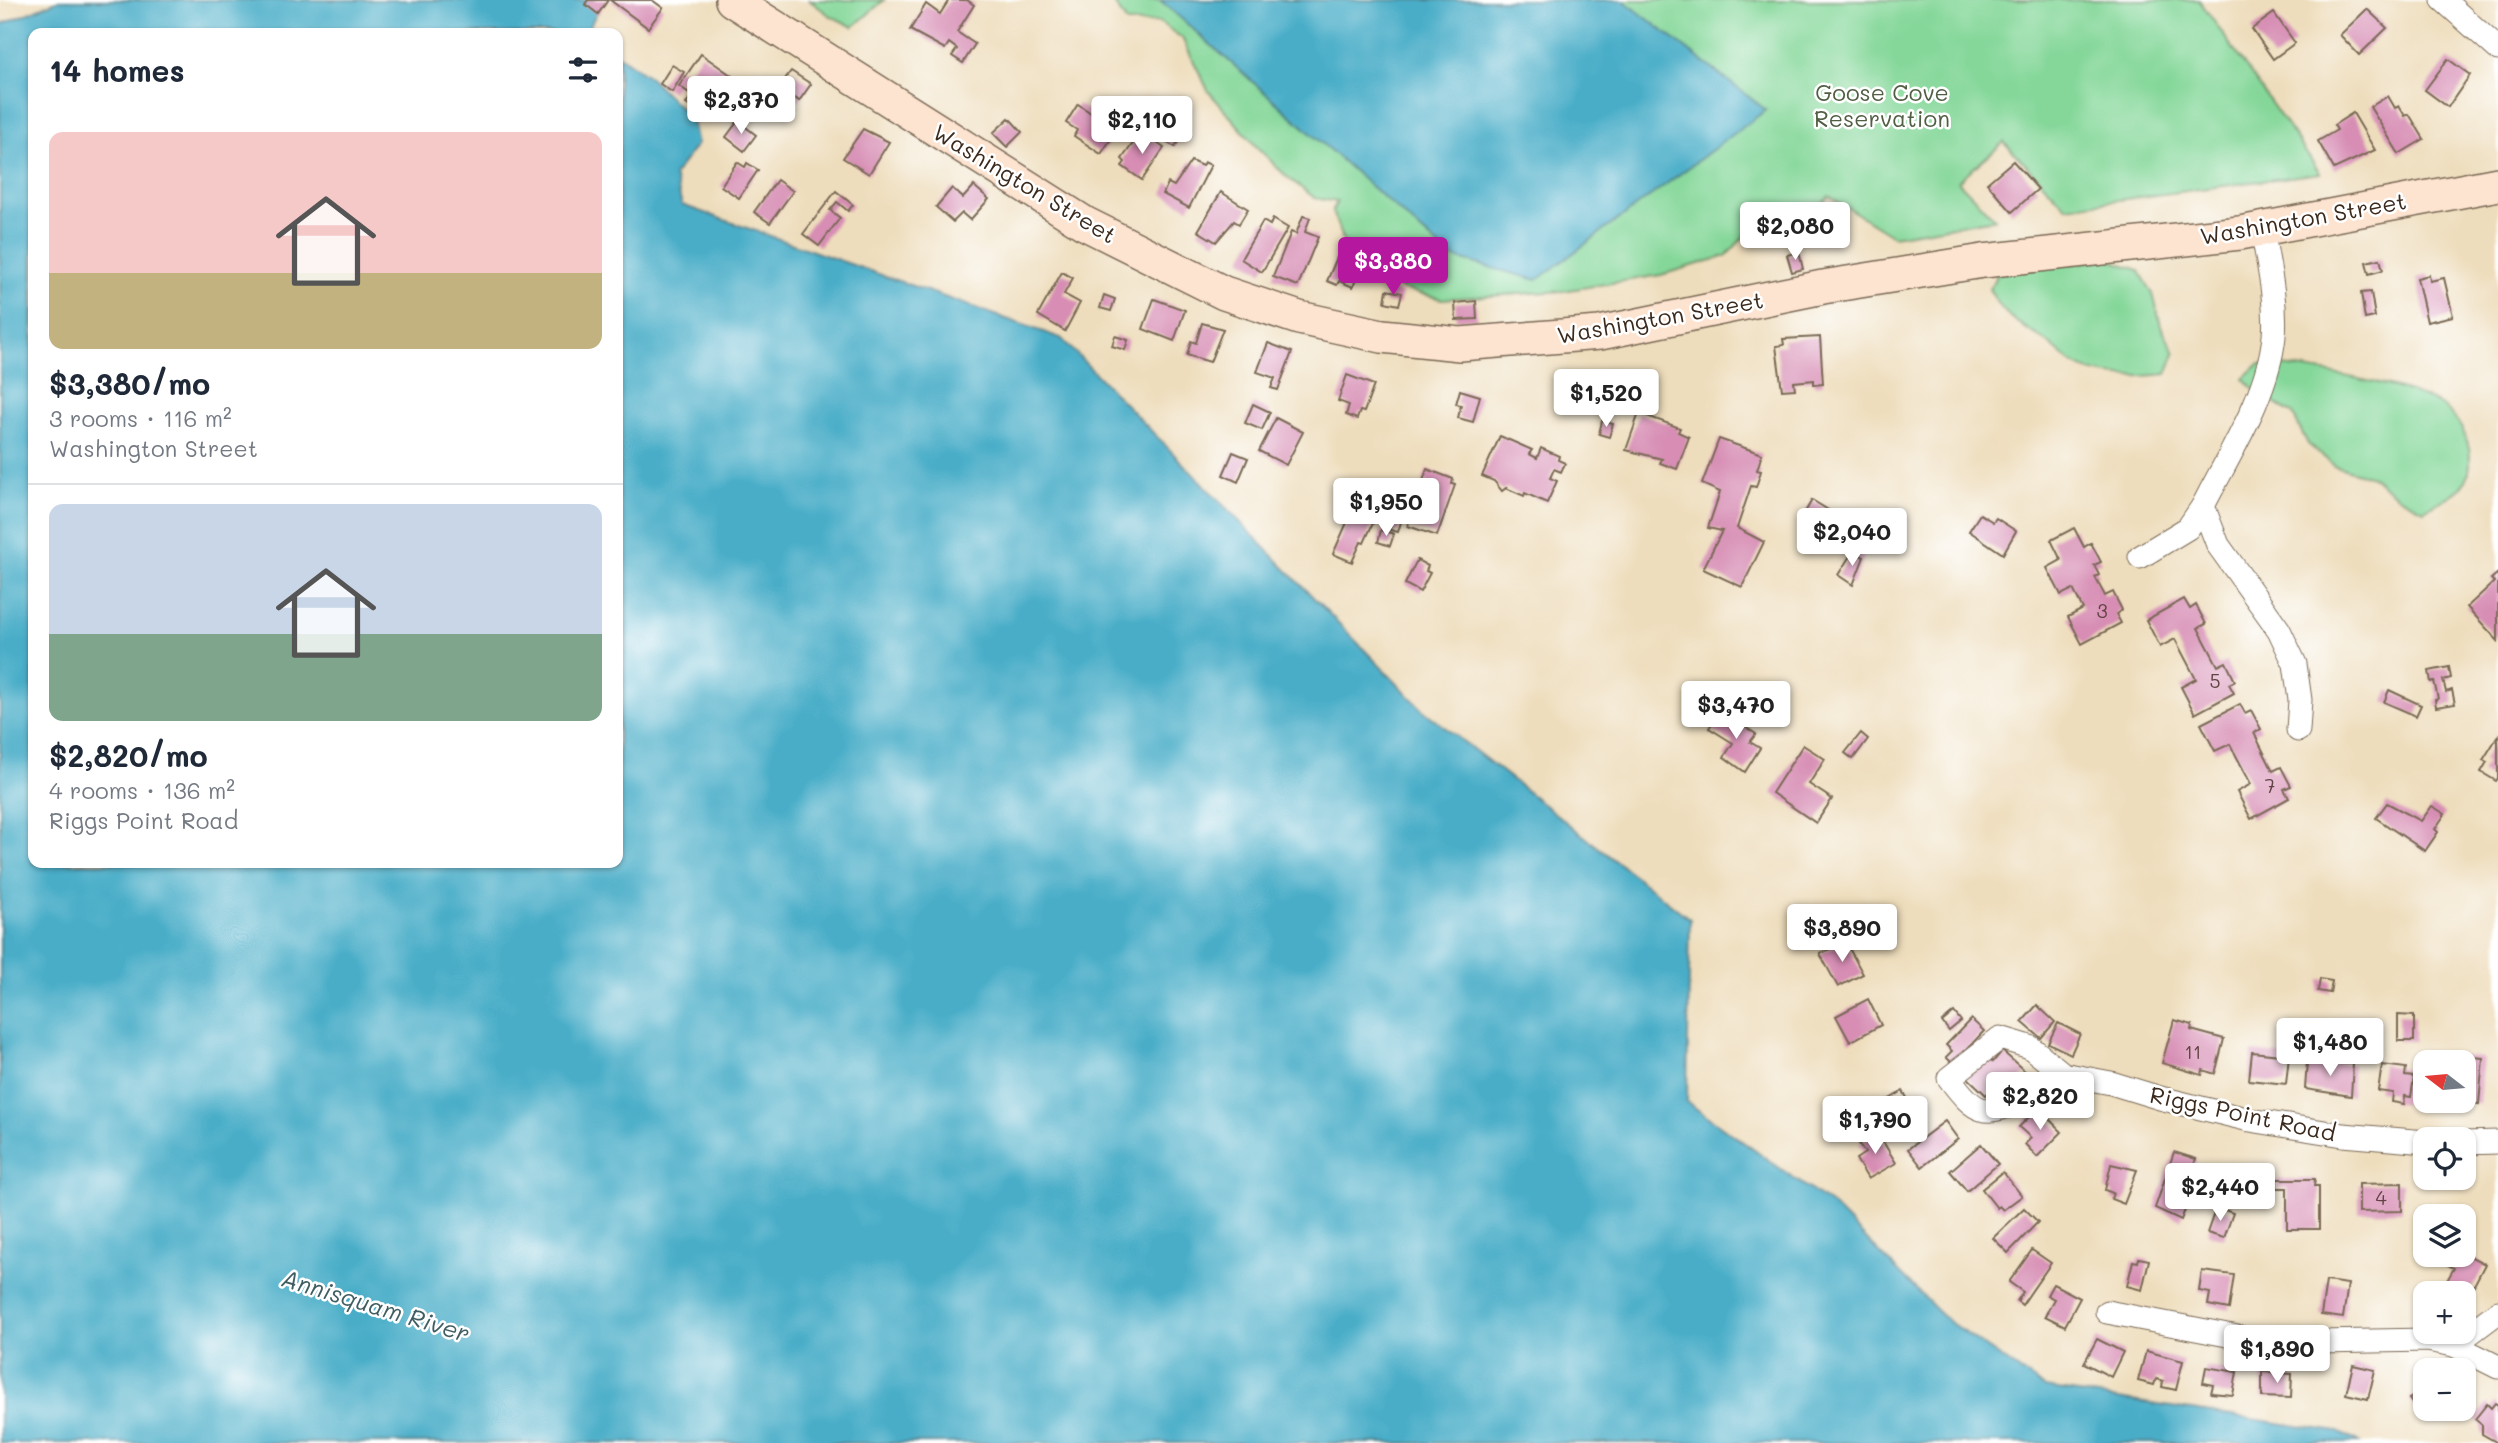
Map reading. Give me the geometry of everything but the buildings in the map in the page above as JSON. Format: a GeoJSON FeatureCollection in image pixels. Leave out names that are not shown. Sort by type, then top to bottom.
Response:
{"type":"FeatureCollection","features":[{"type":"Feature","properties":{"kind":"main road","name":"Washington Street"},"geometry":{"type":"LineString","coordinates":[[732,0],[1084,223],[1224,293],[1299,318],[1382,336],[1460,344],[1600,333],[1823,287],[1983,261],[2262,229],[2498,184]]}},
{"type":"Feature","properties":{"kind":"street"},"geometry":{"type":"LineString","coordinates":[[2443,0],[2498,48]]}},
{"type":"Feature","properties":{"kind":"street"},"geometry":{"type":"LineString","coordinates":[[2140,557],[2188,528],[2203,506],[2266,372],[2274,335],[2271,275],[2262,229]]}},
{"type":"Feature","properties":{"kind":"street"},"geometry":{"type":"LineString","coordinates":[[2203,506],[2218,545],[2278,630],[2295,664],[2300,700],[2298,730]]}},
{"type":"Feature","properties":{"kind":"street","name":"Riggs Point Road"},"geometry":{"type":"LineString","coordinates":[[2063,1074],[2111,1083],[2250,1120],[2343,1135],[2413,1141]]}},
{"type":"Feature","properties":{"kind":"street"},"geometry":{"type":"LineString","coordinates":[[2476,1143],[2498,1142]]}},
{"type":"Feature","properties":{"kind":"street"},"geometry":{"type":"LineString","coordinates":[[2107,1312],[2269,1343],[2427,1340],[2454,1345],[2498,1367]]}},
{"type":"Feature","properties":{"kind":"street"},"geometry":{"type":"LineString","coordinates":[[2454,1345],[2498,1312]]}},
{"type":"Feature","properties":{"kind":"green space"},"geometry":{"type":"Polygon","coordinates":[[[809,0],[884,0],[853,27],[829,15],[809,0]]]}},
{"type":"Feature","properties":{"kind":"green space","name":"Goose Cove Reservation"},"geometry":{"type":"Polygon","coordinates":[[[1112,0],[2199,0],[2320,173],[2066,207],[2004,142],[1958,181],[1995,219],[1893,236],[1829,196],[1810,216],[1794,206],[1757,223],[1726,256],[1661,275],[1563,291],[1442,299],[1402,289],[1344,243],[1332,211],[1337,202],[1315,198],[1287,177],[1256,146],[1209,92],[1182,38],[1159,22],[1127,23],[1112,0]]]}},
{"type":"Feature","properties":{"kind":"green space"},"geometry":{"type":"Polygon","coordinates":[[[2108,259],[2139,270],[2153,294],[2161,326],[2175,353],[2167,374],[2106,375],[2072,363],[2012,318],[1989,289],[1998,273],[2108,259]]]}},
{"type":"Feature","properties":{"kind":"green space"},"geometry":{"type":"Polygon","coordinates":[[[2259,364],[2350,377],[2399,389],[2437,403],[2454,417],[2465,436],[2470,462],[2466,481],[2453,494],[2424,510],[2400,498],[2372,477],[2335,466],[2308,444],[2292,413],[2261,396],[2244,378],[2259,364]]]}},
{"type":"Feature","properties":{"kind":"water","name":"Annisquam River"},"geometry":{"type":"Polygon","coordinates":[[[59,0],[594,0],[601,5],[589,28],[28,28],[28,868],[623,868],[623,58],[651,78],[692,120],[697,144],[674,175],[682,205],[1061,338],[1423,710],[1690,919],[1687,1102],[1833,1206],[1948,1321],[2045,1388],[2338,1432],[2361,1443],[0,1443],[0,25],[59,0]]]}},
{"type":"Feature","properties":{"kind":"water"},"geometry":{"type":"Polygon","coordinates":[[[1160,0],[1623,0],[1766,110],[1537,280],[1451,257],[1160,0]]]}}]}
